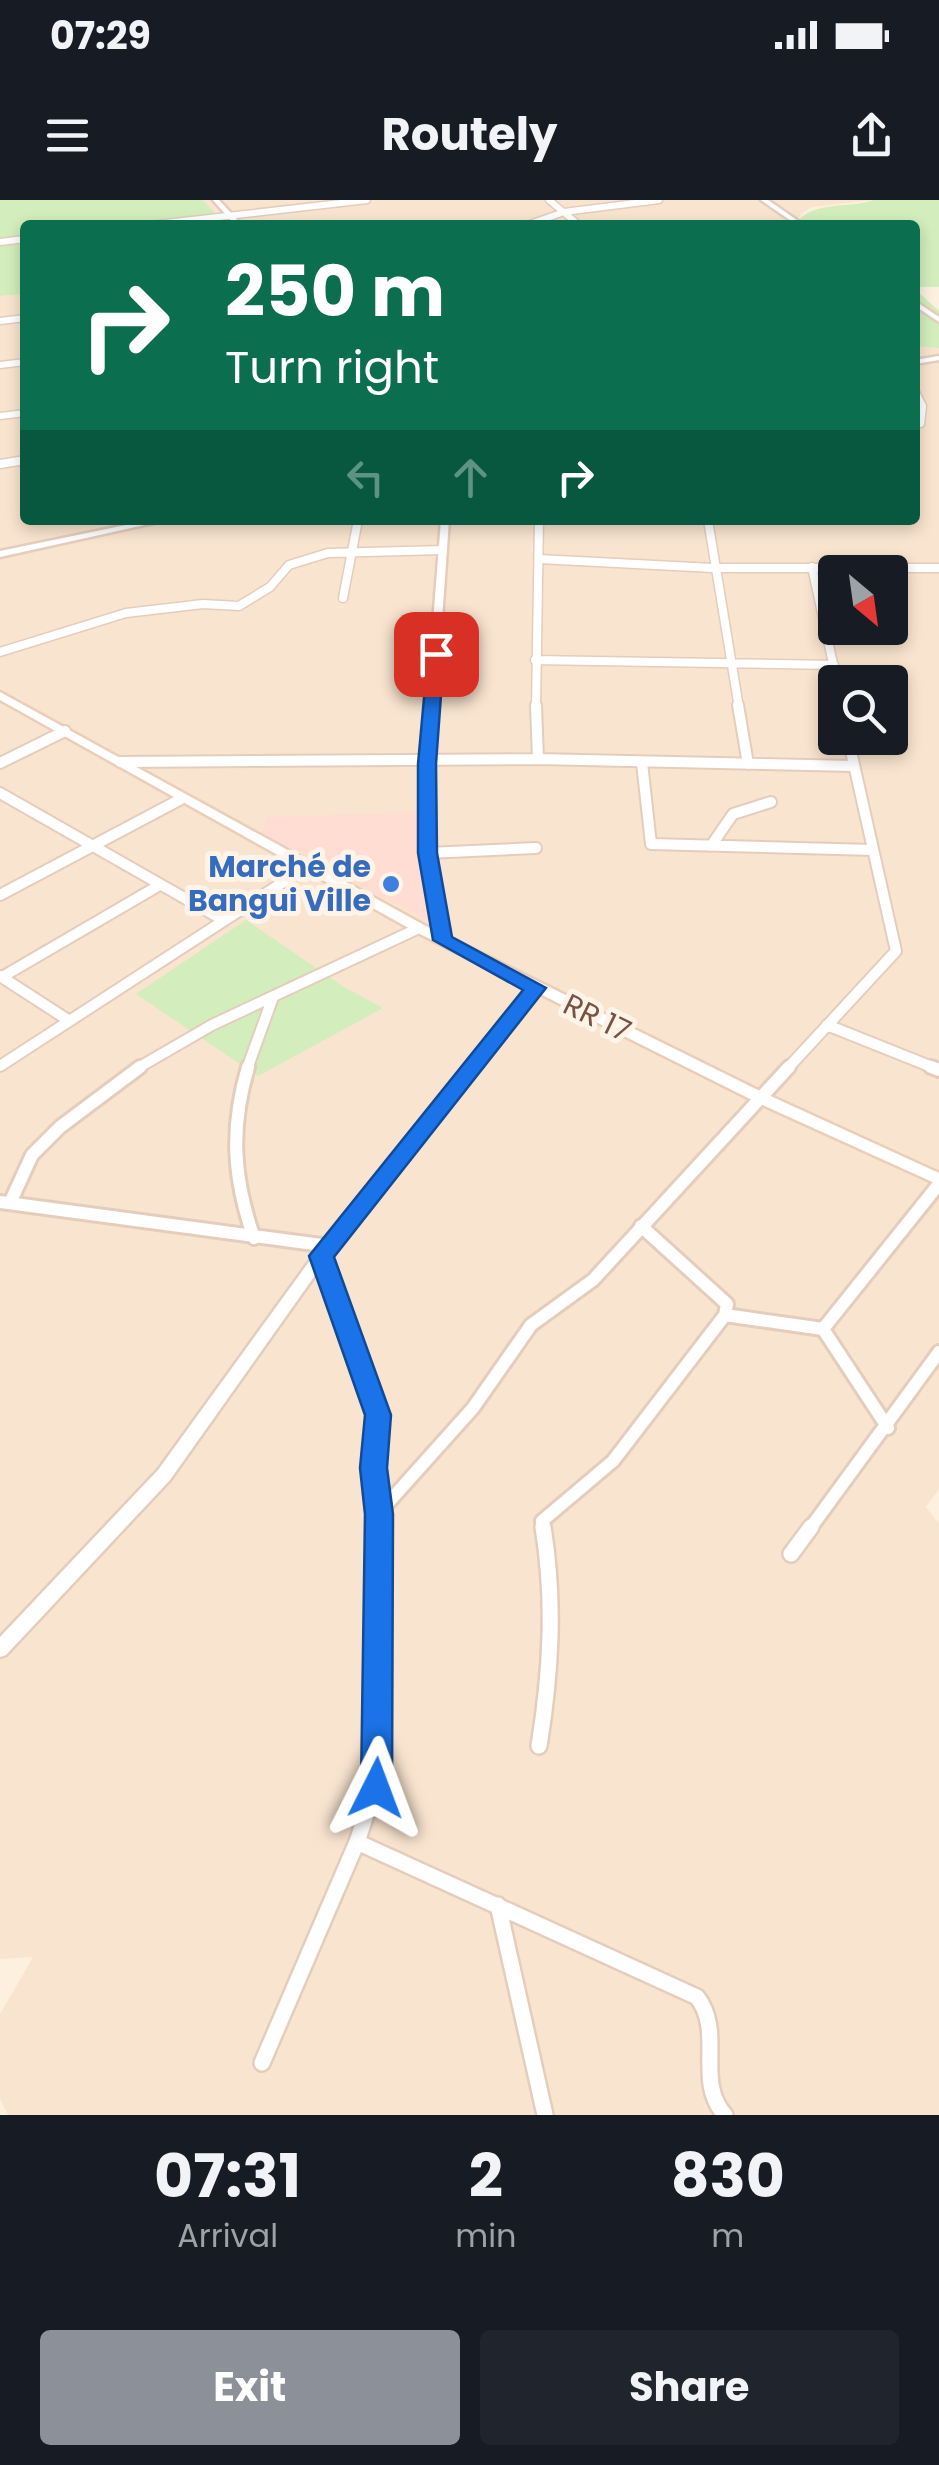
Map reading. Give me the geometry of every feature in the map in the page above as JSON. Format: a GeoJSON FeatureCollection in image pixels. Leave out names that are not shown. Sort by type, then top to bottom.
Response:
{"type":"FeatureCollection","features":[{"type":"Feature","properties":{"kind":"main road","name":"RR 17"},"geometry":{"type":"LineString","coordinates":[[0,696],[306,868],[443,940],[759,1097],[939,1181]]}},
{"type":"Feature","properties":{"kind":"street"},"geometry":{"type":"LineString","coordinates":[[216,200],[235,220]]}},
{"type":"Feature","properties":{"kind":"street"},"geometry":{"type":"LineString","coordinates":[[194,220],[367,200]]}},
{"type":"Feature","properties":{"kind":"street"},"geometry":{"type":"LineString","coordinates":[[549,200],[573,220]]}},
{"type":"Feature","properties":{"kind":"street"},"geometry":{"type":"LineString","coordinates":[[541,220],[564,212],[659,200]]}},
{"type":"Feature","properties":{"kind":"street"},"geometry":{"type":"LineString","coordinates":[[764,200],[794,220]]}},
{"type":"Feature","properties":{"kind":"street"},"geometry":{"type":"LineString","coordinates":[[227,220],[231,216]]}},
{"type":"Feature","properties":{"kind":"street"},"geometry":{"type":"LineString","coordinates":[[920,400],[921,424]]}},
{"type":"Feature","properties":{"kind":"street"},"geometry":{"type":"LineString","coordinates":[[0,554],[138,525]]}},
{"type":"Feature","properties":{"kind":"street"},"geometry":{"type":"LineString","coordinates":[[343,598],[350,563],[359,549],[358,525]]}},
{"type":"Feature","properties":{"kind":"street"},"geometry":{"type":"LineString","coordinates":[[443,940],[428,853],[427,764],[444,525]]}},
{"type":"Feature","properties":{"kind":"street"},"geometry":{"type":"LineString","coordinates":[[538,760],[535,660],[539,525]]}},
{"type":"Feature","properties":{"kind":"street"},"geometry":{"type":"LineString","coordinates":[[709,525],[748,764]]}},
{"type":"Feature","properties":{"kind":"street"},"geometry":{"type":"LineString","coordinates":[[0,652],[144,610],[203,604],[240,606],[270,587],[289,565],[359,549],[442,550]]}},
{"type":"Feature","properties":{"kind":"street"},"geometry":{"type":"LineString","coordinates":[[539,559],[713,568],[939,568]]}},
{"type":"Feature","properties":{"kind":"street"},"geometry":{"type":"LineString","coordinates":[[535,660],[834,665],[812,568]]}},
{"type":"Feature","properties":{"kind":"street"},"geometry":{"type":"LineString","coordinates":[[0,764],[66,731]]}},
{"type":"Feature","properties":{"kind":"street"},"geometry":{"type":"LineString","coordinates":[[379,1514],[472,1408],[530,1325],[593,1280],[896,951],[852,755]]}},
{"type":"Feature","properties":{"kind":"street"},"geometry":{"type":"LineString","coordinates":[[120,762],[223,758],[427,764],[538,760],[854,766]]}},
{"type":"Feature","properties":{"kind":"street"},"geometry":{"type":"LineString","coordinates":[[642,762],[651,844],[873,850]]}},
{"type":"Feature","properties":{"kind":"street"},"geometry":{"type":"LineString","coordinates":[[0,793],[222,920]]}},
{"type":"Feature","properties":{"kind":"street"},"geometry":{"type":"LineString","coordinates":[[0,895],[181,799]]}},
{"type":"Feature","properties":{"kind":"street"},"geometry":{"type":"LineString","coordinates":[[711,846],[728,815],[749,804],[771,802]]}},
{"type":"Feature","properties":{"kind":"street"},"geometry":{"type":"LineString","coordinates":[[428,853],[536,848]]}},
{"type":"Feature","properties":{"kind":"street"},"geometry":{"type":"LineString","coordinates":[[0,1066],[306,868]]}},
{"type":"Feature","properties":{"kind":"street"},"geometry":{"type":"LineString","coordinates":[[68,1020],[1,977],[158,886]]}},
{"type":"Feature","properties":{"kind":"street"},"geometry":{"type":"LineString","coordinates":[[325,1251],[5,1202],[26,1163],[60,1127],[146,1062],[420,928]]}},
{"type":"Feature","properties":{"kind":"street"},"geometry":{"type":"LineString","coordinates":[[0,1649],[164,1475],[325,1251],[536,988]]}},
{"type":"Feature","properties":{"kind":"street"},"geometry":{"type":"LineString","coordinates":[[254,1238],[237,1196],[232,1130],[244,1076],[273,997]]}},
{"type":"Feature","properties":{"kind":"street"},"geometry":{"type":"LineString","coordinates":[[827,1025],[939,1070]]}},
{"type":"Feature","properties":{"kind":"street"},"geometry":{"type":"LineString","coordinates":[[822,1328],[939,1181]]}},
{"type":"Feature","properties":{"kind":"street"},"geometry":{"type":"LineString","coordinates":[[539,1746],[551,1672],[550,1571],[542,1521],[612,1461],[726,1315],[726,1304],[640,1226]]}},
{"type":"Feature","properties":{"kind":"street"},"geometry":{"type":"LineString","coordinates":[[262,2063],[357,1842],[379,1767],[376,1406],[325,1251]]}},
{"type":"Feature","properties":{"kind":"street"},"geometry":{"type":"LineString","coordinates":[[726,1315],[822,1328],[888,1428]]}},
{"type":"Feature","properties":{"kind":"street"},"geometry":{"type":"LineString","coordinates":[[792,1554],[888,1428],[939,1352]]}},
{"type":"Feature","properties":{"kind":"street"},"geometry":{"type":"LineString","coordinates":[[357,1842],[707,2006],[712,2016],[712,2098],[725,2115]]}},
{"type":"Feature","properties":{"kind":"street"},"geometry":{"type":"LineString","coordinates":[[498,1905],[545,2115]]}},
{"type":"Feature","properties":{"kind":"shaded area"},"geometry":{"type":"Polygon","coordinates":[[[203,200],[874,200],[812,207],[798,220],[183,220],[216,214],[203,200]]]}},
{"type":"Feature","properties":{"kind":"shaded area"},"geometry":{"type":"Polygon","coordinates":[[[20,294],[20,525],[920,525],[920,346],[939,348],[939,1489],[926,1507],[939,1524],[939,2115],[8,2115],[0,2099],[0,2014],[33,1957],[0,1959],[0,296],[20,294]]]}},
{"type":"Feature","properties":{"kind":"shaded area","name":"Marché de Bangui Ville"},"geometry":{"type":"Polygon","coordinates":[[[423,812],[429,921],[261,834],[268,817],[423,812]]]}},
{"type":"Feature","properties":{"kind":"green space"},"geometry":{"type":"Polygon","coordinates":[[[0,200],[203,200],[217,215],[186,220],[20,220],[20,294],[0,296],[0,200]]]}},
{"type":"Feature","properties":{"kind":"green space"},"geometry":{"type":"Polygon","coordinates":[[[939,200],[939,287],[920,287],[920,220],[799,220],[820,208],[939,200]]]}},
{"type":"Feature","properties":{"kind":"green space"},"geometry":{"type":"Polygon","coordinates":[[[920,294],[939,311],[939,348],[920,346],[920,294]]]}},
{"type":"Feature","properties":{"kind":"green space"},"geometry":{"type":"Polygon","coordinates":[[[246,920],[344,987],[383,1008],[258,1076],[136,994],[246,920]]]}},
{"type":"Feature","properties":{"kind":"place","name":"Marché de Bangui Ville"},"geometry":{"type":"Point","coordinates":[391,884]}},
{"type":"Feature","properties":{"kind":"route"},"geometry":{"type":"LineString","coordinates":[[376,1788],[379,1514],[374,1468],[378,1415],[321,1256],[536,988],[443,940],[428,853],[427,764],[436,654]]}}]}
